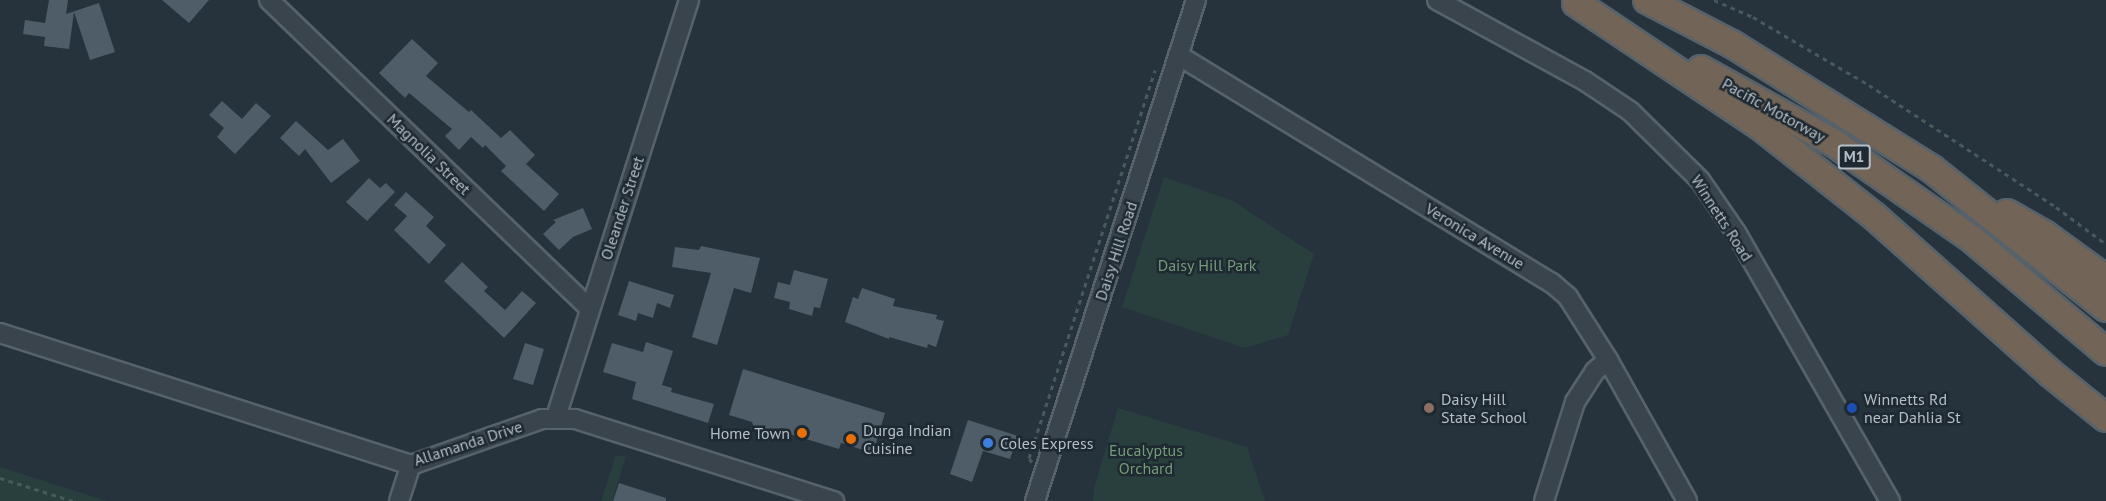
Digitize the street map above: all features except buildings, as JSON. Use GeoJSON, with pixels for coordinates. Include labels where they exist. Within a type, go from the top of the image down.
{"type":"FeatureCollection","features":[{"type":"Feature","properties":{"kind":"highway","name":"Pacific Motorway"},"geometry":{"type":"LineString","coordinates":[[1647,0],[1732,44],[1932,169],[2106,308]]}},
{"type":"Feature","properties":{"kind":"highway","name":"Pacific Motorway"},"geometry":{"type":"LineString","coordinates":[[1573,1],[1834,143],[1972,239],[2106,352]]}},
{"type":"Feature","properties":{"kind":"highway"},"geometry":{"type":"LineString","coordinates":[[1573,1],[1778,140],[1874,216],[2050,373],[2106,418]]}},
{"type":"Feature","properties":{"kind":"highway"},"geometry":{"type":"LineString","coordinates":[[1932,169],[2044,234],[2106,279]]}},
{"type":"Feature","properties":{"kind":"street","name":"Magnolia Street"},"geometry":{"type":"LineString","coordinates":[[269,0],[590,308]]}},
{"type":"Feature","properties":{"kind":"street","name":"Oleander Street"},"geometry":{"type":"LineString","coordinates":[[556,417],[689,0]]}},
{"type":"Feature","properties":{"kind":"street","name":"Daisy Hill Road"},"geometry":{"type":"LineString","coordinates":[[1035,501],[1196,0]]}},
{"type":"Feature","properties":{"kind":"street","name":"Winnetts Road"},"geometry":{"type":"LineString","coordinates":[[1437,0],[1585,81],[1621,105],[1666,144],[1700,180],[1737,234],[1890,501]]}},
{"type":"Feature","properties":{"kind":"street","name":"Veronica Avenue"},"geometry":{"type":"LineString","coordinates":[[1178,55],[1551,283],[1575,306],[1688,501]]}},
{"type":"Feature","properties":{"kind":"street","name":"Allamanda Drive"},"geometry":{"type":"LineString","coordinates":[[0,333],[411,465],[509,429],[556,417],[575,418],[834,501]]}},
{"type":"Feature","properties":{"kind":"street"},"geometry":{"type":"LineString","coordinates":[[1544,501],[1575,402],[1594,370],[1608,360]]}},
{"type":"Feature","properties":{"kind":"street"},"geometry":{"type":"LineString","coordinates":[[399,501],[411,465]]}},
{"type":"Feature","properties":{"kind":"path"},"geometry":{"type":"LineString","coordinates":[[1714,0],[1773,28],[1869,85],[2056,207],[2106,244]]}},
{"type":"Feature","properties":{"kind":"path"},"geometry":{"type":"LineString","coordinates":[[1029,458],[1156,67]]}},
{"type":"Feature","properties":{"kind":"path"},"geometry":{"type":"LineString","coordinates":[[0,478],[73,501]]}},
{"type":"Feature","properties":{"kind":"green space","name":"Daisy Hill Park"},"geometry":{"type":"Polygon","coordinates":[[[1164,177],[1233,201],[1314,254],[1288,335],[1245,348],[1122,307],[1164,177]]]}},
{"type":"Feature","properties":{"kind":"green space","name":"Eucalyptus Orchard"},"geometry":{"type":"Polygon","coordinates":[[[1118,408],[1247,447],[1265,501],[1093,501],[1094,488],[1118,408]]]}},
{"type":"Feature","properties":{"kind":"green space"},"geometry":{"type":"Polygon","coordinates":[[[616,455],[626,457],[612,501],[601,501],[616,455]]]}},
{"type":"Feature","properties":{"kind":"green space"},"geometry":{"type":"Polygon","coordinates":[[[0,467],[107,501],[0,501],[0,467]]]}},
{"type":"Feature","properties":{"kind":"place","name":"Daisy Hill State School"},"geometry":{"type":"Point","coordinates":[1429,408]}},
{"type":"Feature","properties":{"kind":"place","name":"Winnetts Rd near Dahlia St"},"geometry":{"type":"Point","coordinates":[1852,408]}},
{"type":"Feature","properties":{"kind":"place","name":"Home Town"},"geometry":{"type":"Point","coordinates":[802,433]}},
{"type":"Feature","properties":{"kind":"place","name":"Durga Indian Cuisine"},"geometry":{"type":"Point","coordinates":[851,439]}},
{"type":"Feature","properties":{"kind":"place","name":"Coles Express"},"geometry":{"type":"Point","coordinates":[988,443]}}]}
